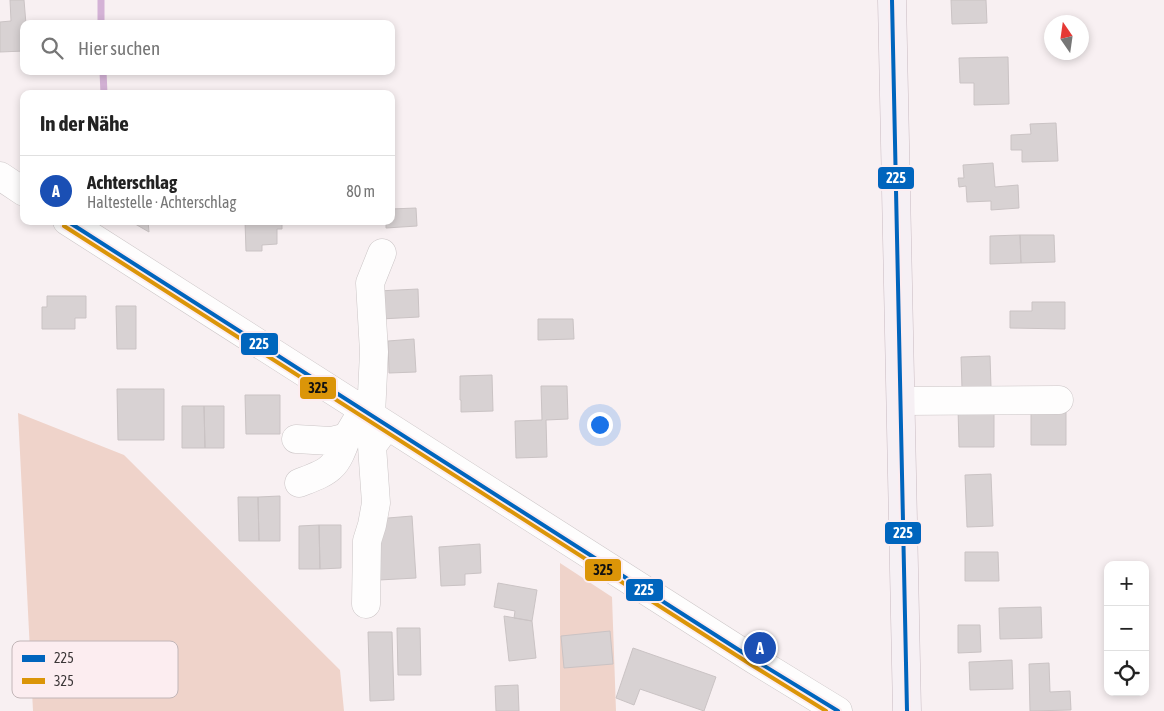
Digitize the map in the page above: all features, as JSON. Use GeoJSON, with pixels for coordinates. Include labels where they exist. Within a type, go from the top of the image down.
{"type":"FeatureCollection","features":[{"type":"Feature","properties":{"kind":"main road"},"geometry":{"type":"LineString","coordinates":[[892,0],[908,711]]}},
{"type":"Feature","properties":{"kind":"street"},"geometry":{"type":"LineString","coordinates":[[0,176],[20,189]]}},
{"type":"Feature","properties":{"kind":"street"},"geometry":{"type":"LineString","coordinates":[[73,225],[744,654],[838,711]]}},
{"type":"Feature","properties":{"kind":"street"},"geometry":{"type":"LineString","coordinates":[[366,604],[367,541],[376,503],[372,446],[374,352],[370,283],[382,253]]}},
{"type":"Feature","properties":{"kind":"street"},"geometry":{"type":"LineString","coordinates":[[901,401],[1059,400]]}},
{"type":"Feature","properties":{"kind":"street"},"geometry":{"type":"LineString","coordinates":[[296,439],[331,441],[347,437],[374,417]]}},
{"type":"Feature","properties":{"kind":"street"},"geometry":{"type":"LineString","coordinates":[[299,483],[333,466],[347,437]]}},
{"type":"Feature","properties":{"kind":"shaded area"},"geometry":{"type":"Polygon","coordinates":[[[18,413],[124,455],[340,670],[344,711],[33,711],[32,698],[178,698],[178,641],[29,641],[18,413]]]}},
{"type":"Feature","properties":{"kind":"shaded area"},"geometry":{"type":"Polygon","coordinates":[[[560,563],[612,597],[616,711],[560,711],[560,563]]]}},
{"type":"Feature","properties":{"kind":"building"},"geometry":{"type":"Polygon","coordinates":[[[10,0],[24,0],[26,20],[20,20],[20,51],[0,52],[0,22],[11,21],[10,0]]]}},
{"type":"Feature","properties":{"kind":"building"},"geometry":{"type":"Polygon","coordinates":[[[951,0],[986,0],[987,23],[952,24],[951,0]]]}},
{"type":"Feature","properties":{"kind":"building"},"geometry":{"type":"Polygon","coordinates":[[[1008,57],[1009,104],[974,105],[974,83],[960,83],[959,58],[1008,57]]]}},
{"type":"Feature","properties":{"kind":"building"},"geometry":{"type":"Polygon","coordinates":[[[1056,123],[1058,161],[1022,162],[1022,150],[1011,150],[1011,135],[1031,134],[1030,124],[1056,123]]]}},
{"type":"Feature","properties":{"kind":"building"},"geometry":{"type":"Polygon","coordinates":[[[993,163],[995,187],[1018,185],[1019,208],[991,210],[991,201],[967,202],[966,186],[959,187],[958,178],[964,178],[963,165],[993,163]]]}},
{"type":"Feature","properties":{"kind":"building"},"geometry":{"type":"Polygon","coordinates":[[[416,208],[417,226],[386,228],[386,225],[395,225],[395,209],[416,208]]]}},
{"type":"Feature","properties":{"kind":"building"},"geometry":{"type":"Polygon","coordinates":[[[137,225],[148,225],[149,232],[137,225]]]}},
{"type":"Feature","properties":{"kind":"building"},"geometry":{"type":"Polygon","coordinates":[[[245,225],[282,225],[282,229],[277,229],[277,244],[262,245],[262,251],[246,251],[245,225]]]}},
{"type":"Feature","properties":{"kind":"building"},"geometry":{"type":"Polygon","coordinates":[[[1020,235],[1021,263],[990,264],[990,236],[1020,235]]]}},
{"type":"Feature","properties":{"kind":"building"},"geometry":{"type":"Polygon","coordinates":[[[1020,235],[1054,235],[1055,262],[1021,263],[1020,235]]]}},
{"type":"Feature","properties":{"kind":"building"},"geometry":{"type":"Polygon","coordinates":[[[418,289],[419,317],[380,319],[378,291],[418,289]]]}},
{"type":"Feature","properties":{"kind":"building"},"geometry":{"type":"Polygon","coordinates":[[[47,296],[86,296],[86,318],[75,318],[75,329],[42,329],[42,307],[47,307],[47,296]]]}},
{"type":"Feature","properties":{"kind":"building"},"geometry":{"type":"Polygon","coordinates":[[[1032,302],[1065,302],[1065,329],[1010,328],[1010,311],[1032,311],[1032,302]]]}},
{"type":"Feature","properties":{"kind":"building"},"geometry":{"type":"Polygon","coordinates":[[[116,306],[136,306],[136,349],[117,349],[116,306]]]}},
{"type":"Feature","properties":{"kind":"building"},"geometry":{"type":"Polygon","coordinates":[[[538,319],[573,319],[574,339],[538,340],[538,319]]]}},
{"type":"Feature","properties":{"kind":"building"},"geometry":{"type":"Polygon","coordinates":[[[414,339],[416,372],[389,373],[388,341],[414,339]]]}},
{"type":"Feature","properties":{"kind":"building"},"geometry":{"type":"Polygon","coordinates":[[[990,356],[991,387],[962,388],[961,357],[990,356]]]}},
{"type":"Feature","properties":{"kind":"building"},"geometry":{"type":"Polygon","coordinates":[[[492,375],[493,411],[461,412],[460,376],[492,375]]]}},
{"type":"Feature","properties":{"kind":"building"},"geometry":{"type":"Polygon","coordinates":[[[541,386],[567,386],[568,419],[546,420],[547,457],[516,458],[515,421],[542,420],[541,386]]]}},
{"type":"Feature","properties":{"kind":"building"},"geometry":{"type":"Polygon","coordinates":[[[117,389],[164,389],[164,440],[118,440],[117,389]]]}},
{"type":"Feature","properties":{"kind":"building"},"geometry":{"type":"Polygon","coordinates":[[[245,395],[280,395],[280,434],[246,434],[245,395]]]}},
{"type":"Feature","properties":{"kind":"building"},"geometry":{"type":"Polygon","coordinates":[[[182,406],[204,406],[205,448],[182,448],[182,406]]]}},
{"type":"Feature","properties":{"kind":"building"},"geometry":{"type":"Polygon","coordinates":[[[204,406],[224,406],[224,448],[205,448],[204,406]]]}},
{"type":"Feature","properties":{"kind":"building"},"geometry":{"type":"Polygon","coordinates":[[[1031,406],[1066,406],[1066,445],[1031,445],[1031,406]]]}},
{"type":"Feature","properties":{"kind":"building"},"geometry":{"type":"Polygon","coordinates":[[[958,408],[994,408],[994,447],[959,447],[958,408]]]}},
{"type":"Feature","properties":{"kind":"building"},"geometry":{"type":"Polygon","coordinates":[[[991,474],[993,526],[967,527],[965,475],[991,474]]]}},
{"type":"Feature","properties":{"kind":"building"},"geometry":{"type":"Polygon","coordinates":[[[280,496],[280,541],[259,541],[258,497],[280,496]]]}},
{"type":"Feature","properties":{"kind":"building"},"geometry":{"type":"Polygon","coordinates":[[[238,497],[258,497],[259,541],[239,541],[238,497]]]}},
{"type":"Feature","properties":{"kind":"building"},"geometry":{"type":"Polygon","coordinates":[[[412,516],[416,578],[379,580],[376,519],[412,516]]]}},
{"type":"Feature","properties":{"kind":"building"},"geometry":{"type":"Polygon","coordinates":[[[319,525],[320,569],[299,569],[299,526],[319,525]]]}},
{"type":"Feature","properties":{"kind":"building"},"geometry":{"type":"Polygon","coordinates":[[[319,525],[341,525],[341,568],[320,569],[319,525]]]}},
{"type":"Feature","properties":{"kind":"building"},"geometry":{"type":"Polygon","coordinates":[[[480,544],[481,573],[465,574],[465,585],[441,586],[439,547],[480,544]]]}},
{"type":"Feature","properties":{"kind":"building"},"geometry":{"type":"Polygon","coordinates":[[[965,552],[998,552],[999,581],[965,581],[965,552]]]}},
{"type":"Feature","properties":{"kind":"building"},"geometry":{"type":"Polygon","coordinates":[[[498,583],[537,590],[532,621],[514,618],[515,611],[494,607],[498,583]]]}},
{"type":"Feature","properties":{"kind":"building"},"geometry":{"type":"Polygon","coordinates":[[[1041,607],[1042,638],[1000,639],[999,608],[1041,607]]]}},
{"type":"Feature","properties":{"kind":"building"},"geometry":{"type":"Polygon","coordinates":[[[504,616],[532,621],[536,658],[509,661],[504,616]]]}},
{"type":"Feature","properties":{"kind":"building"},"geometry":{"type":"Polygon","coordinates":[[[958,625],[980,625],[981,652],[958,653],[958,625]]]}},
{"type":"Feature","properties":{"kind":"building"},"geometry":{"type":"Polygon","coordinates":[[[397,628],[420,628],[421,675],[398,675],[397,628]]]}},
{"type":"Feature","properties":{"kind":"building"},"geometry":{"type":"Polygon","coordinates":[[[610,631],[613,664],[564,668],[561,636],[610,631]]]}},
{"type":"Feature","properties":{"kind":"building"},"geometry":{"type":"Polygon","coordinates":[[[368,632],[392,632],[394,700],[370,701],[368,632]]]}},
{"type":"Feature","properties":{"kind":"building"},"geometry":{"type":"Polygon","coordinates":[[[633,648],[716,677],[704,711],[640,689],[634,705],[616,698],[633,648]]]}},
{"type":"Feature","properties":{"kind":"building"},"geometry":{"type":"Polygon","coordinates":[[[1012,660],[1013,689],[970,690],[969,662],[1012,660]]]}},
{"type":"Feature","properties":{"kind":"building"},"geometry":{"type":"Polygon","coordinates":[[[1049,663],[1050,692],[1070,691],[1071,710],[1030,711],[1029,664],[1049,663]]]}},
{"type":"Feature","properties":{"kind":"building"},"geometry":{"type":"Polygon","coordinates":[[[518,685],[519,711],[496,711],[495,686],[518,685]]]}},
{"type":"Feature","properties":{"kind":"waterway"},"geometry":{"type":"LineString","coordinates":[[101,0],[101,20]]}},
{"type":"Feature","properties":{"kind":"waterway"},"geometry":{"type":"LineString","coordinates":[[103,75],[104,90]]}},
{"type":"Feature","properties":{"kind":"transit line","name":"225"},"geometry":{"type":"LineString","coordinates":[[892,0],[907,711]]}},
{"type":"Feature","properties":{"kind":"transit line","name":"225"},"geometry":{"type":"LineString","coordinates":[[73,225],[753,659],[838,711]]}},
{"type":"Feature","properties":{"kind":"transit line","name":"325"},"geometry":{"type":"LineString","coordinates":[[64,226],[826,711]]}},
{"type":"Feature","properties":{"kind":"place","name":"Achterschlag"},"geometry":{"type":"Point","coordinates":[760,648]}}]}
